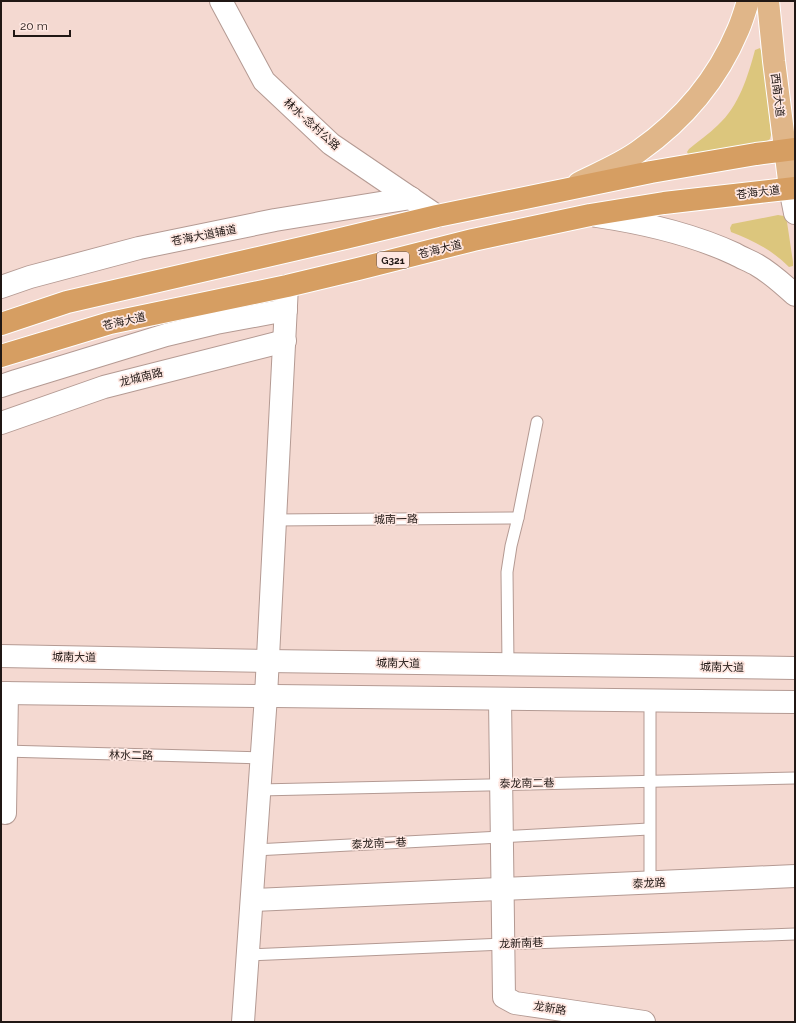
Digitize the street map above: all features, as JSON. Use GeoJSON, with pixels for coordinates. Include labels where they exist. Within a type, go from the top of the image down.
{"type":"FeatureCollection","features":[{"type":"Feature","properties":{"kind":"highway"},"geometry":{"type":"LineString","coordinates":[[1,324],[67,302],[437,216],[651,172],[790,149]]}},
{"type":"Feature","properties":{"kind":"highway","name":"苍海大道"},"geometry":{"type":"LineString","coordinates":[[1,356],[110,323],[287,286],[358,270],[473,240],[590,215],[664,203],[792,188]]}},
{"type":"Feature","properties":{"kind":"main road"},"geometry":{"type":"LineString","coordinates":[[561,191],[603,172],[638,152],[671,126],[699,97],[722,64],[739,28],[748,1]]}},
{"type":"Feature","properties":{"kind":"main road","name":"西南大道"},"geometry":{"type":"LineString","coordinates":[[768,1],[774,61],[790,149],[792,188]]}},
{"type":"Feature","properties":{"kind":"street","name":"林水-念村公路"},"geometry":{"type":"LineString","coordinates":[[221,1],[264,81],[331,144],[437,216]]}},
{"type":"Feature","properties":{"kind":"street"},"geometry":{"type":"LineString","coordinates":[[792,188],[795,213]]}},
{"type":"Feature","properties":{"kind":"street","name":"苍海大道辅道"},"geometry":{"type":"LineString","coordinates":[[1,287],[30,277],[139,248],[275,220],[410,198]]}},
{"type":"Feature","properties":{"kind":"street"},"geometry":{"type":"LineString","coordinates":[[590,215],[629,221],[670,231],[716,245],[756,264],[779,280],[795,295]]}},
{"type":"Feature","properties":{"kind":"street"},"geometry":{"type":"LineString","coordinates":[[243,1022],[266,696],[287,286]]}},
{"type":"Feature","properties":{"kind":"street"},"geometry":{"type":"LineString","coordinates":[[1,386],[166,335],[216,323],[286,310]]}},
{"type":"Feature","properties":{"kind":"street","name":"龙城南路"},"geometry":{"type":"LineString","coordinates":[[1,423],[104,387],[285,341]]}},
{"type":"Feature","properties":{"kind":"street","name":"城南大道"},"geometry":{"type":"LineString","coordinates":[[1,656],[795,668]]}},
{"type":"Feature","properties":{"kind":"street"},"geometry":{"type":"LineString","coordinates":[[5,813],[3,751],[4,693],[795,702]]}},
{"type":"Feature","properties":{"kind":"street"},"geometry":{"type":"LineString","coordinates":[[500,698],[504,944]]}},
{"type":"Feature","properties":{"kind":"street","name":"泰龙路"},"geometry":{"type":"LineString","coordinates":[[252,900],[795,876]]}},
{"type":"Feature","properties":{"kind":"street","name":"龙新路"},"geometry":{"type":"LineString","coordinates":[[504,944],[504,997],[515,1003],[644,1022]]}},
{"type":"Feature","properties":{"kind":"lane"},"geometry":{"type":"LineString","coordinates":[[508,664],[507,572],[537,422]]}},
{"type":"Feature","properties":{"kind":"lane","name":"城南一路"},"geometry":{"type":"LineString","coordinates":[[275,520],[518,518]]}},
{"type":"Feature","properties":{"kind":"lane"},"geometry":{"type":"LineString","coordinates":[[650,700],[650,882]]}},
{"type":"Feature","properties":{"kind":"lane","name":"林水二路"},"geometry":{"type":"LineString","coordinates":[[3,751],[261,758]]}},
{"type":"Feature","properties":{"kind":"lane","name":"泰龙南二巷"},"geometry":{"type":"LineString","coordinates":[[259,790],[795,778]]}},
{"type":"Feature","properties":{"kind":"lane","name":"泰龙南一巷"},"geometry":{"type":"LineString","coordinates":[[255,850],[649,829]]}},
{"type":"Feature","properties":{"kind":"lane","name":"龙新南巷"},"geometry":{"type":"LineString","coordinates":[[248,955],[795,934]]}},
{"type":"Feature","properties":{"kind":"shaded area"},"geometry":{"type":"Polygon","coordinates":[[[760,48],[763,55],[771,135],[770,139],[767,141],[688,154],[687,152],[689,149],[715,128],[732,109],[746,80],[755,50],[760,48]]]}},
{"type":"Feature","properties":{"kind":"shaded area"},"geometry":{"type":"Polygon","coordinates":[[[778,215],[784,216],[787,222],[793,266],[789,267],[762,246],[731,232],[730,228],[732,224],[778,215]]]}}]}
